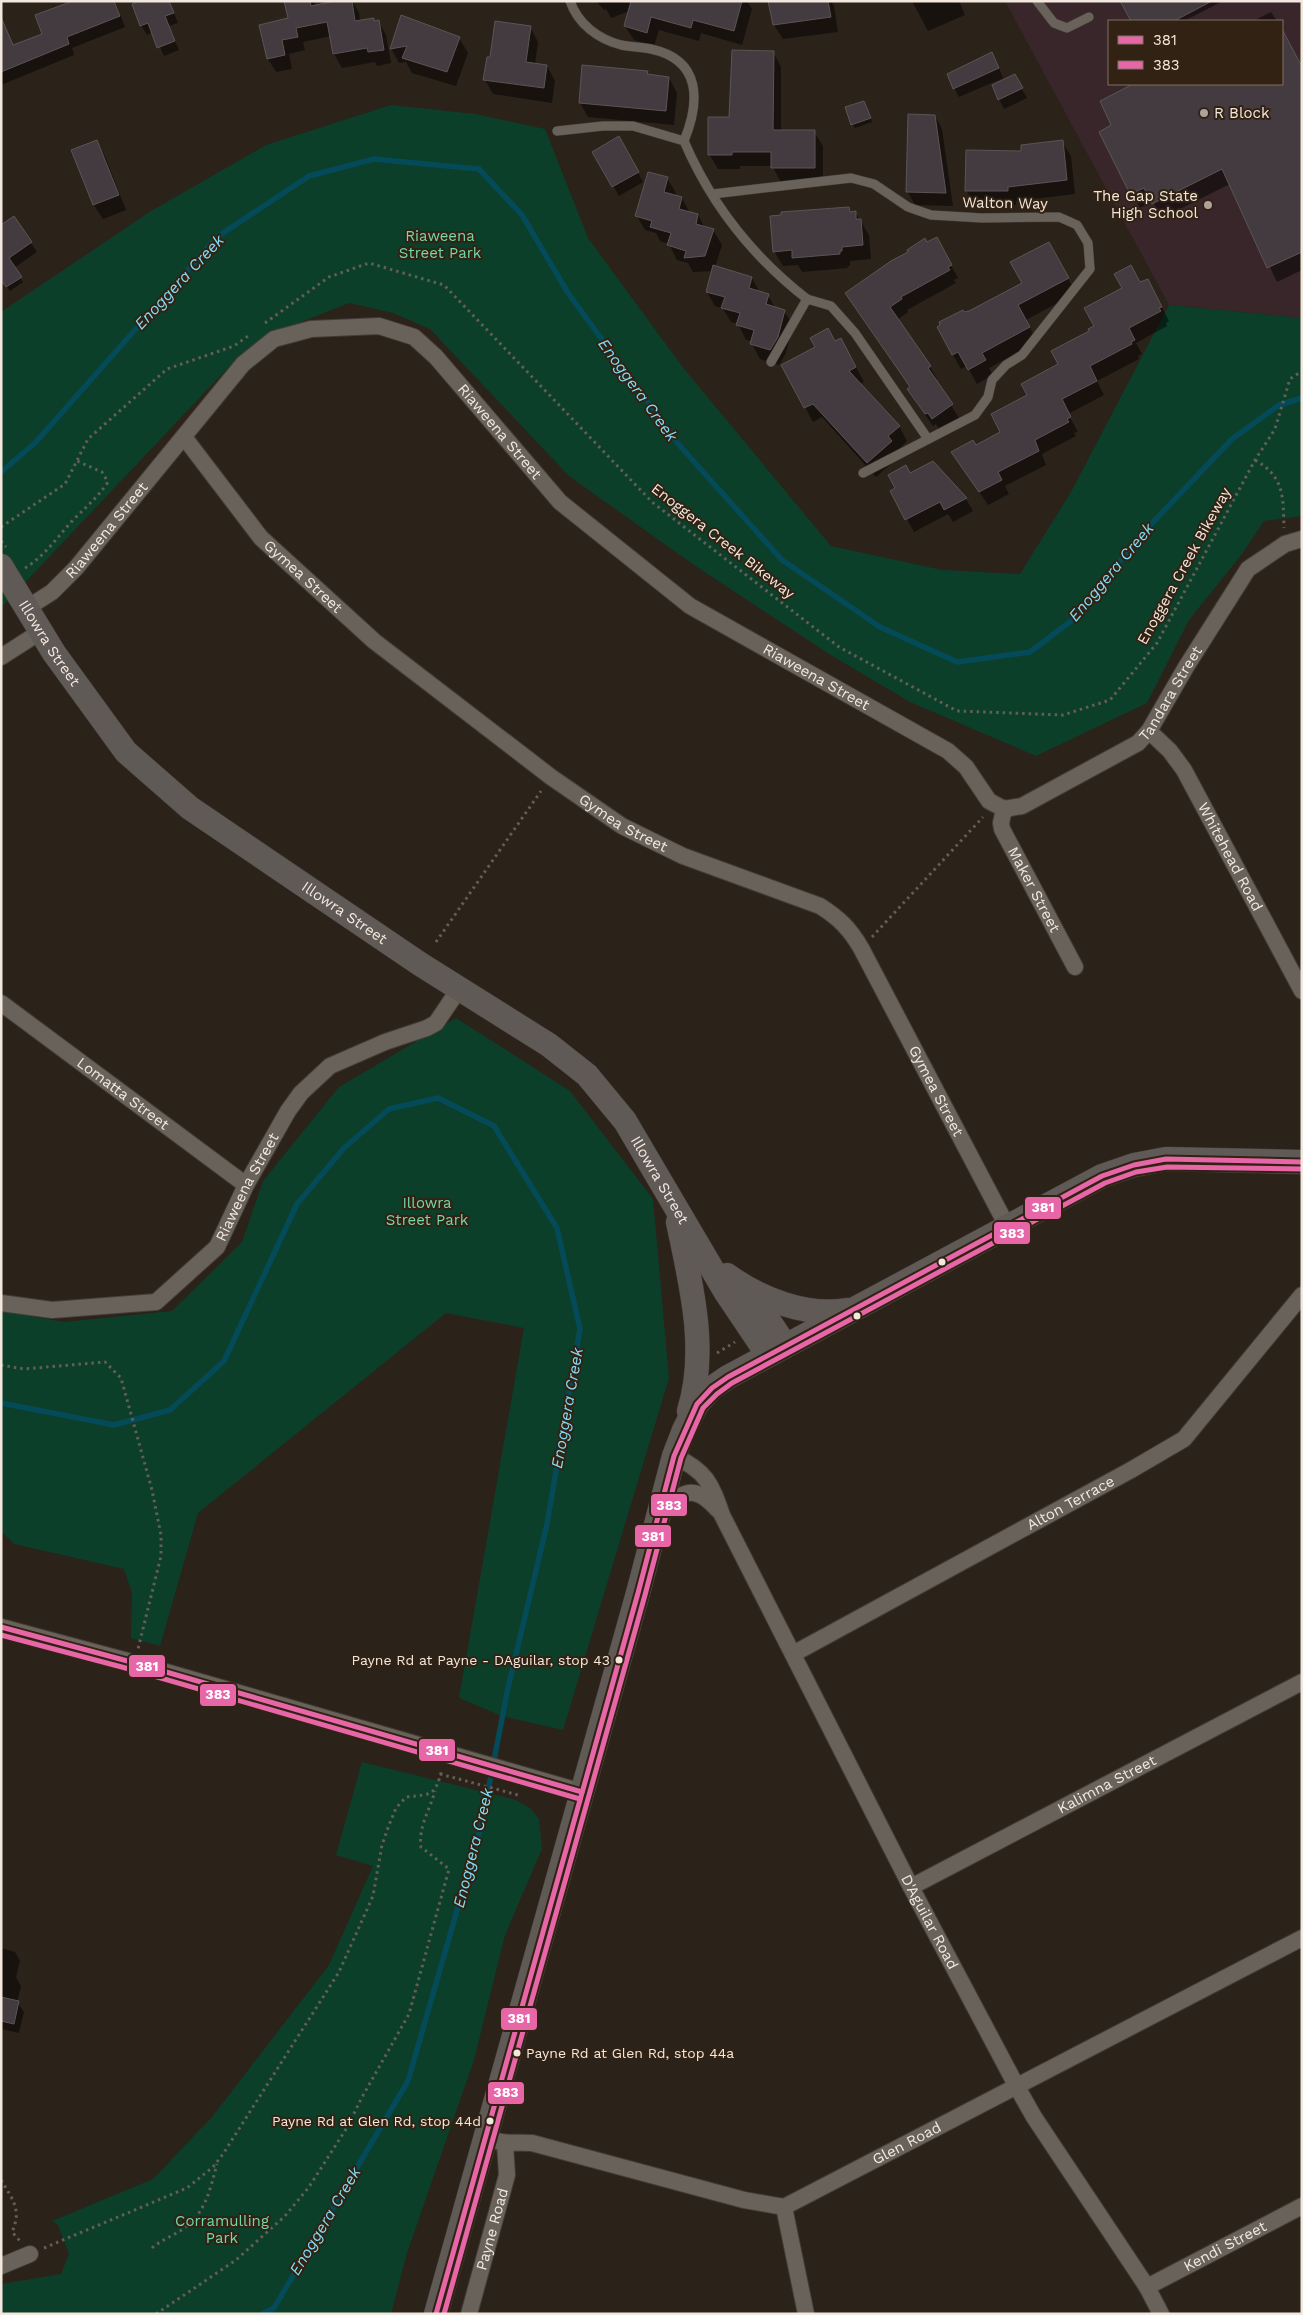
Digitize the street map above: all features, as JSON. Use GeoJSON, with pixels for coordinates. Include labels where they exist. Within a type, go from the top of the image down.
{"type":"FeatureCollection","features":[{"type":"Feature","properties":{"kind":"street","name":"Riaweena Street"},"geometry":{"type":"LineString","coordinates":[[27,608],[52,592],[76,568],[244,364],[274,339],[312,328],[379,326],[414,337],[436,357],[560,502],[690,606],[948,751],[966,767],[999,807]]}},
{"type":"Feature","properties":{"kind":"street","name":"Gymea Street"},"geometry":{"type":"LineString","coordinates":[[184,437],[261,538],[374,641],[551,777],[622,826],[683,856],[820,906],[839,918],[852,932],[861,948],[1007,1226]]}},
{"type":"Feature","properties":{"kind":"street","name":"Tandara Street"},"geometry":{"type":"LineString","coordinates":[[999,807],[1022,806],[1138,743],[1149,731],[1240,579],[1252,565],[1285,544],[1302,539]]}},
{"type":"Feature","properties":{"kind":"street","name":"Illowra Street"},"geometry":{"type":"LineString","coordinates":[[10,557],[27,608],[40,632],[73,682],[126,752],[147,771],[190,808],[459,990],[549,1044],[587,1075],[625,1121],[725,1291],[777,1350]]}},
{"type":"Feature","properties":{"kind":"street"},"geometry":{"type":"LineString","coordinates":[[1,657],[40,632]]}},
{"type":"Feature","properties":{"kind":"street","name":"Whitehead Road"},"geometry":{"type":"LineString","coordinates":[[1149,731],[1170,751],[1184,770],[1302,991]]}},
{"type":"Feature","properties":{"kind":"street","name":"Maker Street"},"geometry":{"type":"LineString","coordinates":[[999,807],[1002,829],[1075,966]]}},
{"type":"Feature","properties":{"kind":"street","name":"Riaweena Street"},"geometry":{"type":"LineString","coordinates":[[1,1303],[52,1310],[156,1302],[217,1247],[246,1185],[288,1111],[314,1080],[330,1066],[432,1025],[439,1019],[459,990]]}},
{"type":"Feature","properties":{"kind":"street","name":"Lomatta Street"},"geometry":{"type":"LineString","coordinates":[[1,1003],[246,1185]]}},
{"type":"Feature","properties":{"kind":"street","name":"Payne Road"},"geometry":{"type":"LineString","coordinates":[[436,2314],[496,2141],[582,1792],[674,1456],[684,1430],[698,1404],[712,1388],[728,1377],[1102,1176],[1134,1165],[1166,1159],[1302,1162]]}},
{"type":"Feature","properties":{"kind":"street"},"geometry":{"type":"LineString","coordinates":[[671,1198],[694,1304],[697,1338],[696,1386],[684,1430]]}},
{"type":"Feature","properties":{"kind":"street","name":"Illowra Street"},"geometry":{"type":"LineString","coordinates":[[699,1246],[751,1298],[777,1350]]}},
{"type":"Feature","properties":{"kind":"street"},"geometry":{"type":"LineString","coordinates":[[727,1275],[766,1298],[798,1307],[833,1312],[854,1309]]}},
{"type":"Feature","properties":{"kind":"street","name":"Alton Terrace"},"geometry":{"type":"LineString","coordinates":[[793,1654],[1131,1470],[1184,1439],[1302,1295]]}},
{"type":"Feature","properties":{"kind":"street","name":"D'Aguilar Road"},"geometry":{"type":"LineString","coordinates":[[674,1456],[701,1471],[708,1480],[722,1516],[911,1887],[1034,2117],[1147,2287],[1161,2314]]}},
{"type":"Feature","properties":{"kind":"street","name":"D'Aguilar Road"},"geometry":{"type":"LineString","coordinates":[[658,1517],[673,1501],[680,1496],[691,1493],[706,1497],[722,1516]]}},
{"type":"Feature","properties":{"kind":"street"},"geometry":{"type":"LineString","coordinates":[[1,1626],[582,1792]]}},
{"type":"Feature","properties":{"kind":"street","name":"Kalimna Street"},"geometry":{"type":"LineString","coordinates":[[911,1887],[1302,1682]]}},
{"type":"Feature","properties":{"kind":"street","name":"Glen Road"},"geometry":{"type":"LineString","coordinates":[[784,2207],[1302,1938]]}},
{"type":"Feature","properties":{"kind":"street"},"geometry":{"type":"LineString","coordinates":[[496,2141],[532,2143],[744,2200],[784,2207],[806,2314]]}},
{"type":"Feature","properties":{"kind":"street","name":"Payne Road"},"geometry":{"type":"LineString","coordinates":[[469,2314],[507,2175],[496,2141]]}},
{"type":"Feature","properties":{"kind":"street","name":"Kendi Street"},"geometry":{"type":"LineString","coordinates":[[1147,2287],[1302,2206]]}},
{"type":"Feature","properties":{"kind":"street"},"geometry":{"type":"LineString","coordinates":[[1,2266],[30,2254]]}},
{"type":"Feature","properties":{"kind":"lane"},"geometry":{"type":"LineString","coordinates":[[570,1],[583,24],[598,36],[620,45],[660,52],[682,64],[690,75],[695,88],[693,118],[684,141]]}},
{"type":"Feature","properties":{"kind":"lane"},"geometry":{"type":"LineString","coordinates":[[1037,1],[1054,24],[1066,28],[1089,17]]}},
{"type":"Feature","properties":{"kind":"lane"},"geometry":{"type":"LineString","coordinates":[[557,131],[603,126],[633,126],[684,141],[713,194],[752,250],[779,278],[807,299],[831,306],[855,333],[928,439]]}},
{"type":"Feature","properties":{"kind":"lane","name":"Walton Way"},"geometry":{"type":"LineString","coordinates":[[713,194],[851,178],[874,184],[908,207],[931,215],[1059,218],[1076,225],[1088,243],[1090,269],[1022,355],[1006,365],[992,380],[988,397],[975,415],[863,474]]}},
{"type":"Feature","properties":{"kind":"lane"},"geometry":{"type":"LineString","coordinates":[[771,362],[807,299]]}},
{"type":"Feature","properties":{"kind":"path","name":"Enoggera Creek Bikeway"},"geometry":{"type":"LineString","coordinates":[[258,329],[328,277],[369,263],[444,285],[652,502],[839,647],[957,711],[1063,715],[1110,700],[1157,643],[1256,460],[1275,429],[1290,379],[1302,370]]}},
{"type":"Feature","properties":{"kind":"path"},"geometry":{"type":"LineString","coordinates":[[1,527],[65,484],[88,439],[167,369],[234,346],[250,334]]}},
{"type":"Feature","properties":{"kind":"path"},"geometry":{"type":"LineString","coordinates":[[1256,460],[1274,474],[1281,487],[1285,544]]}},
{"type":"Feature","properties":{"kind":"path"},"geometry":{"type":"LineString","coordinates":[[10,557],[26,568],[48,550],[76,518],[98,497],[108,482],[102,472],[77,461]]}},
{"type":"Feature","properties":{"kind":"path"},"geometry":{"type":"LineString","coordinates":[[436,942],[551,777]]}},
{"type":"Feature","properties":{"kind":"path"},"geometry":{"type":"LineString","coordinates":[[861,948],[999,807]]}},
{"type":"Feature","properties":{"kind":"path"},"geometry":{"type":"LineString","coordinates":[[714,1355],[739,1339]]}},
{"type":"Feature","properties":{"kind":"path"},"geometry":{"type":"LineString","coordinates":[[1,1365],[24,1369],[105,1362],[121,1378],[124,1396],[152,1490],[159,1522],[161,1556],[138,1649]]}},
{"type":"Feature","properties":{"kind":"path"},"geometry":{"type":"LineString","coordinates":[[156,2314],[236,2260],[285,2216],[309,2187],[348,2126],[360,2099],[409,2014],[449,1868],[427,1854],[421,1847],[420,1839],[446,1754]]}},
{"type":"Feature","properties":{"kind":"path"},"geometry":{"type":"LineString","coordinates":[[440,1774],[518,1795]]}},
{"type":"Feature","properties":{"kind":"path"},"geometry":{"type":"LineString","coordinates":[[152,2248],[183,2229],[205,2206],[218,2161],[339,1972],[373,1896],[382,1846],[396,1808],[406,1797],[428,1796],[436,1791]]}},
{"type":"Feature","properties":{"kind":"path"},"geometry":{"type":"LineString","coordinates":[[1,2180],[16,2207],[17,2220],[12,2232],[30,2254],[186,2188],[218,2161]]}},
{"type":"Feature","properties":{"kind":"shaded area","name":"The Gap State High School"},"geometry":{"type":"Polygon","coordinates":[[[1005,1],[1302,1],[1302,318],[1169,305],[1005,1]]]}},
{"type":"Feature","properties":{"kind":"green space","name":"Riaweena Street Park"},"geometry":{"type":"Polygon","coordinates":[[[391,105],[475,114],[545,129],[588,238],[684,369],[831,546],[942,570],[1020,574],[1071,492],[1169,305],[1302,318],[1302,516],[1264,521],[1242,554],[1189,620],[1147,703],[1036,756],[910,702],[829,654],[694,565],[569,476],[430,329],[393,313],[349,303],[276,332],[239,356],[1,608],[1,312],[151,211],[266,145],[391,105]]]}},
{"type":"Feature","properties":{"kind":"green space","name":"Illowra Street Park"},"geometry":{"type":"Polygon","coordinates":[[[456,1018],[570,1091],[653,1199],[669,1378],[563,1730],[502,1716],[459,1698],[524,1328],[446,1313],[198,1513],[160,1646],[131,1638],[132,1593],[124,1569],[14,1544],[1,1531],[1,1311],[64,1322],[172,1311],[242,1242],[263,1181],[339,1087],[456,1018]]]}},
{"type":"Feature","properties":{"kind":"green space","name":"Corramulling Park"},"geometry":{"type":"Polygon","coordinates":[[[362,1762],[516,1800],[530,1808],[539,1819],[542,1849],[505,1935],[474,2060],[407,2253],[391,2314],[1,2314],[1,2284],[61,2274],[69,2254],[58,2225],[52,2221],[153,2179],[212,2117],[329,1965],[373,1866],[336,1855],[362,1762]]]}},
{"type":"Feature","properties":{"kind":"building"},"geometry":{"type":"Polygon","coordinates":[[[73,1],[114,1],[120,16],[67,37],[69,44],[1,72],[1,17],[13,45],[42,34],[35,15],[73,1]]]}},
{"type":"Feature","properties":{"kind":"building"},"geometry":{"type":"Polygon","coordinates":[[[140,1],[169,1],[174,13],[165,16],[175,41],[157,48],[148,23],[140,26],[132,4],[140,1]]]}},
{"type":"Feature","properties":{"kind":"building"},"geometry":{"type":"Polygon","coordinates":[[[284,1],[310,1],[311,6],[335,1],[352,1],[355,21],[374,18],[374,21],[379,20],[384,50],[368,52],[367,48],[333,54],[327,22],[296,28],[298,37],[282,40],[285,55],[267,59],[259,25],[288,18],[284,1]]]}},
{"type":"Feature","properties":{"kind":"building"},"geometry":{"type":"Polygon","coordinates":[[[631,1],[742,1],[734,31],[693,20],[691,28],[651,17],[647,33],[624,26],[631,1]]]}},
{"type":"Feature","properties":{"kind":"building"},"geometry":{"type":"Polygon","coordinates":[[[768,1],[828,1],[831,17],[773,25],[768,1]]]}},
{"type":"Feature","properties":{"kind":"building"},"geometry":{"type":"Polygon","coordinates":[[[1120,1],[1212,1],[1176,20],[1130,20],[1120,1]]]}},
{"type":"Feature","properties":{"kind":"building"},"geometry":{"type":"Polygon","coordinates":[[[401,15],[460,37],[447,72],[402,58],[407,46],[390,49],[401,15]]]}},
{"type":"Feature","properties":{"kind":"building"},"geometry":{"type":"Polygon","coordinates":[[[495,21],[531,26],[526,62],[547,65],[544,88],[483,80],[487,57],[490,57],[495,21]]]}},
{"type":"Feature","properties":{"kind":"building","name":"R Block"},"geometry":{"type":"Polygon","coordinates":[[[1283,31],[1302,67],[1302,252],[1267,268],[1222,169],[1152,204],[1144,188],[1130,194],[1099,132],[1111,125],[1100,101],[1131,85],[1283,85],[1283,31]]]}},
{"type":"Feature","properties":{"kind":"building"},"geometry":{"type":"Polygon","coordinates":[[[732,50],[774,51],[773,130],[815,130],[815,168],[771,168],[771,152],[732,152],[732,155],[708,155],[708,117],[729,117],[732,50]]]}},
{"type":"Feature","properties":{"kind":"building"},"geometry":{"type":"Polygon","coordinates":[[[992,52],[999,68],[953,89],[947,74],[992,52]]]}},
{"type":"Feature","properties":{"kind":"building"},"geometry":{"type":"Polygon","coordinates":[[[582,65],[648,71],[647,74],[669,77],[666,111],[579,103],[582,65]]]}},
{"type":"Feature","properties":{"kind":"building"},"geometry":{"type":"Polygon","coordinates":[[[1015,74],[1023,88],[998,100],[992,85],[1015,74]]]}},
{"type":"Feature","properties":{"kind":"building"},"geometry":{"type":"Polygon","coordinates":[[[864,101],[871,118],[851,125],[845,107],[864,101]]]}},
{"type":"Feature","properties":{"kind":"building"},"geometry":{"type":"Polygon","coordinates":[[[908,114],[935,115],[946,193],[906,192],[908,114]]]}},
{"type":"Feature","properties":{"kind":"building"},"geometry":{"type":"Polygon","coordinates":[[[619,136],[639,172],[612,187],[592,152],[619,136]]]}},
{"type":"Feature","properties":{"kind":"building"},"geometry":{"type":"Polygon","coordinates":[[[97,140],[119,195],[93,205],[71,150],[97,140]]]}},
{"type":"Feature","properties":{"kind":"building"},"geometry":{"type":"Polygon","coordinates":[[[1063,140],[1067,180],[1008,187],[1008,191],[965,191],[966,150],[1021,151],[1021,145],[1063,140]]]}},
{"type":"Feature","properties":{"kind":"building"},"geometry":{"type":"Polygon","coordinates":[[[648,172],[668,177],[664,192],[682,197],[679,209],[698,214],[696,224],[714,229],[705,256],[684,258],[686,251],[667,245],[671,233],[650,227],[652,221],[635,216],[648,172]]]}},
{"type":"Feature","properties":{"kind":"building"},"geometry":{"type":"Polygon","coordinates":[[[849,207],[850,212],[856,211],[856,219],[861,219],[863,245],[842,247],[840,254],[792,258],[792,250],[773,252],[770,216],[781,215],[781,212],[849,207]]]}},
{"type":"Feature","properties":{"kind":"building"},"geometry":{"type":"Polygon","coordinates":[[[14,216],[32,242],[9,258],[22,277],[6,287],[1,280],[1,225],[14,216]]]}},
{"type":"Feature","properties":{"kind":"building"},"geometry":{"type":"Polygon","coordinates":[[[937,237],[952,265],[948,267],[950,270],[901,297],[902,299],[890,307],[931,366],[928,368],[953,404],[932,419],[928,413],[925,414],[907,389],[910,387],[845,293],[891,261],[908,252],[907,250],[925,238],[927,242],[937,237]]]}},
{"type":"Feature","properties":{"kind":"building"},"geometry":{"type":"Polygon","coordinates":[[[1049,242],[1069,278],[1018,305],[1030,327],[982,353],[986,360],[968,370],[958,352],[952,355],[937,327],[940,325],[939,322],[963,310],[964,312],[969,311],[1022,283],[1010,262],[1049,242]]]}},
{"type":"Feature","properties":{"kind":"building"},"geometry":{"type":"Polygon","coordinates":[[[713,265],[752,277],[749,288],[769,294],[766,304],[785,310],[778,337],[770,350],[750,344],[754,330],[736,325],[740,313],[721,308],[725,297],[706,292],[713,265]]]}},
{"type":"Feature","properties":{"kind":"building"},"geometry":{"type":"Polygon","coordinates":[[[1131,265],[1140,282],[1148,279],[1162,307],[1159,308],[1161,311],[1129,328],[1135,340],[1131,342],[1132,344],[1090,366],[1097,381],[1062,399],[1071,417],[1067,419],[1069,422],[1035,440],[1039,451],[998,472],[1002,480],[979,492],[951,452],[973,440],[976,445],[1000,432],[991,414],[1027,395],[1021,384],[1058,364],[1051,351],[1089,331],[1088,329],[1094,326],[1084,308],[1122,288],[1114,274],[1131,265]]]}},
{"type":"Feature","properties":{"kind":"building"},"geometry":{"type":"Polygon","coordinates":[[[828,328],[835,341],[841,338],[856,367],[849,371],[900,426],[888,436],[892,441],[867,463],[813,404],[804,408],[781,365],[815,347],[810,338],[828,328]]]}},
{"type":"Feature","properties":{"kind":"building"},"geometry":{"type":"Polygon","coordinates":[[[933,461],[967,498],[944,510],[940,502],[905,520],[890,491],[895,488],[888,475],[906,465],[910,473],[933,461]]]}},
{"type":"Feature","properties":{"kind":"building"},"geometry":{"type":"Polygon","coordinates":[[[1,1997],[19,2001],[14,2024],[1,2021],[1,1997]]]}},
{"type":"Feature","properties":{"kind":"waterway","name":"Enoggera Creek"},"geometry":{"type":"LineString","coordinates":[[1,472],[35,443],[217,237],[309,176],[374,159],[479,169],[522,215],[568,293],[680,446],[782,560],[880,627],[957,662],[1030,652],[1071,621],[1139,537],[1232,439],[1279,405],[1302,398]]}},
{"type":"Feature","properties":{"kind":"waterway","name":"Enoggera Creek"},"geometry":{"type":"LineString","coordinates":[[1,1403],[114,1425],[170,1410],[224,1361],[297,1204],[344,1148],[389,1109],[438,1098],[494,1126],[557,1228],[580,1329],[547,1524],[508,1688],[481,1827],[408,2081],[274,2308],[262,2314]]}},
{"type":"Feature","properties":{"kind":"transit line","name":"381"},"geometry":{"type":"LineString","coordinates":[[436,2314],[638,1593],[674,1456],[697,1404],[712,1388],[728,1377],[1102,1176],[1134,1165],[1166,1159],[1302,1162]]}},
{"type":"Feature","properties":{"kind":"transit line","name":"383"},"geometry":{"type":"LineString","coordinates":[[444,2314],[645,1595],[681,1458],[703,1408],[732,1383],[1105,1183],[1136,1172],[1167,1167],[1302,1169]]}},
{"type":"Feature","properties":{"kind":"transit line","name":"381"},"geometry":{"type":"LineString","coordinates":[[1,1627],[135,1663],[582,1792]]}},
{"type":"Feature","properties":{"kind":"transit line","name":"383"},"geometry":{"type":"LineString","coordinates":[[1,1635],[133,1670],[580,1799]]}},
{"type":"Feature","properties":{"kind":"place","name":"R Block"},"geometry":{"type":"Point","coordinates":[1204,113]}},
{"type":"Feature","properties":{"kind":"place","name":"The Gap State High School"},"geometry":{"type":"Point","coordinates":[1208,205]}},
{"type":"Feature","properties":{"kind":"place","name":"Payne Rd at Payne - DAguilar, stop 43"},"geometry":{"type":"Point","coordinates":[619,1660]}},
{"type":"Feature","properties":{"kind":"place","name":"Payne Rd at Glen Rd, stop 44a"},"geometry":{"type":"Point","coordinates":[517,2053]}},
{"type":"Feature","properties":{"kind":"place","name":"Payne Rd at Glen Rd, stop 44d"},"geometry":{"type":"Point","coordinates":[490,2121]}}]}
